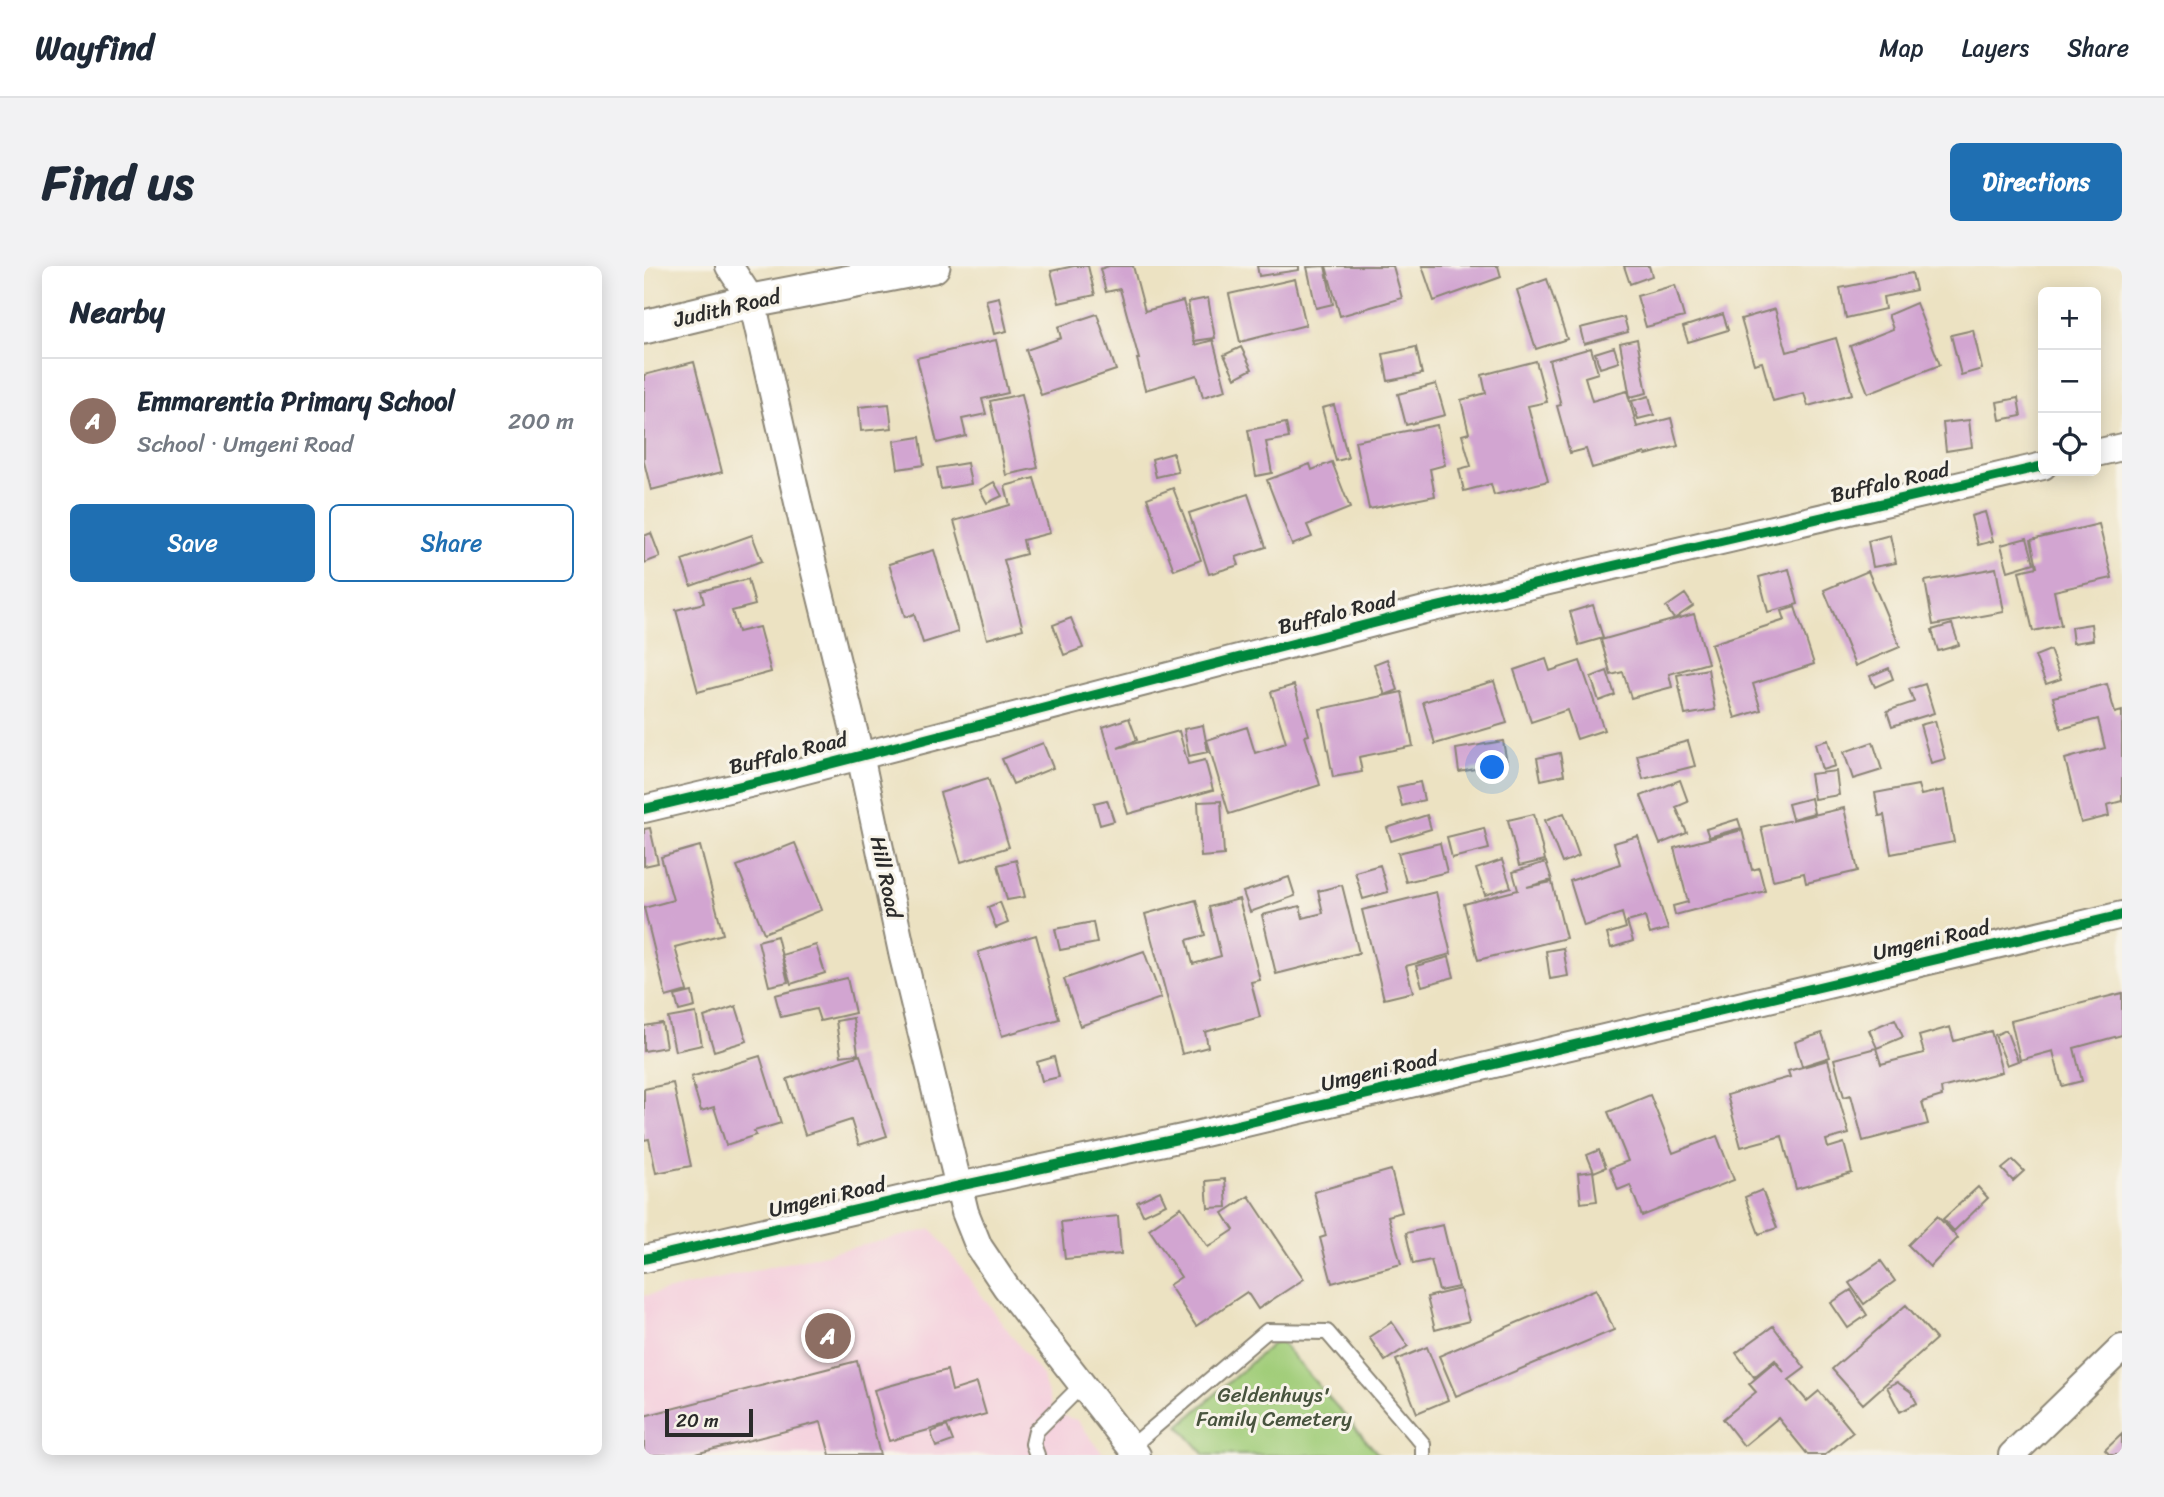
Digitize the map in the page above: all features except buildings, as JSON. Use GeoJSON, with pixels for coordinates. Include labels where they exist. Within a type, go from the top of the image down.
{"type":"FeatureCollection","features":[{"type":"Feature","properties":{"kind":"street","name":"Hill Road"},"geometry":{"type":"LineString","coordinates":[[729,266],[752,300],[802,520],[860,755],[903,957],[965,1212],[979,1247],[1013,1296],[1134,1451]]}},
{"type":"Feature","properties":{"kind":"street","name":"Judith Road"},"geometry":{"type":"LineString","coordinates":[[644,327],[752,300],[933,266]]}},
{"type":"Feature","properties":{"kind":"street"},"geometry":{"type":"LineString","coordinates":[[2101,452],[2122,447]]}},
{"type":"Feature","properties":{"kind":"street","name":"Buffalo Road"},"geometry":{"type":"LineString","coordinates":[[644,809],[1424,610],[2038,467]]}},
{"type":"Feature","properties":{"kind":"street","name":"Umgeni Road"},"geometry":{"type":"LineString","coordinates":[[644,1259],[959,1186],[1187,1137],[2122,915]]}},
{"type":"Feature","properties":{"kind":"street"},"geometry":{"type":"LineString","coordinates":[[2012,1455],[2122,1348]]}},
{"type":"Feature","properties":{"kind":"lane","name":"Hill Road"},"geometry":{"type":"LineString","coordinates":[[1134,1451],[1267,1331],[1327,1332],[1423,1444],[1423,1455]]}},
{"type":"Feature","properties":{"kind":"lane"},"geometry":{"type":"LineString","coordinates":[[1037,1455],[1034,1444],[1036,1432],[1082,1385]]}},
{"type":"Feature","properties":{"kind":"shaded area"},"geometry":{"type":"Polygon","coordinates":[[[932,1229],[1042,1376],[1054,1413],[1077,1420],[1104,1455],[644,1455],[644,1296],[932,1229]]]}},
{"type":"Feature","properties":{"kind":"green space","name":"Geldenhuys' Family Cemetery"},"geometry":{"type":"Polygon","coordinates":[[[1278,1339],[1379,1455],[1205,1455],[1179,1426],[1278,1339]]]}},
{"type":"Feature","properties":{"kind":"cycle path"},"geometry":{"type":"LineString","coordinates":[[644,809],[775,778],[1424,610],[2038,467]]}},
{"type":"Feature","properties":{"kind":"cycle path"},"geometry":{"type":"LineString","coordinates":[[644,1259],[959,1186],[1187,1137],[2122,915]]}},
{"type":"Feature","properties":{"kind":"place","name":"Emmarentia Primary School"},"geometry":{"type":"Point","coordinates":[828,1336]}}]}
